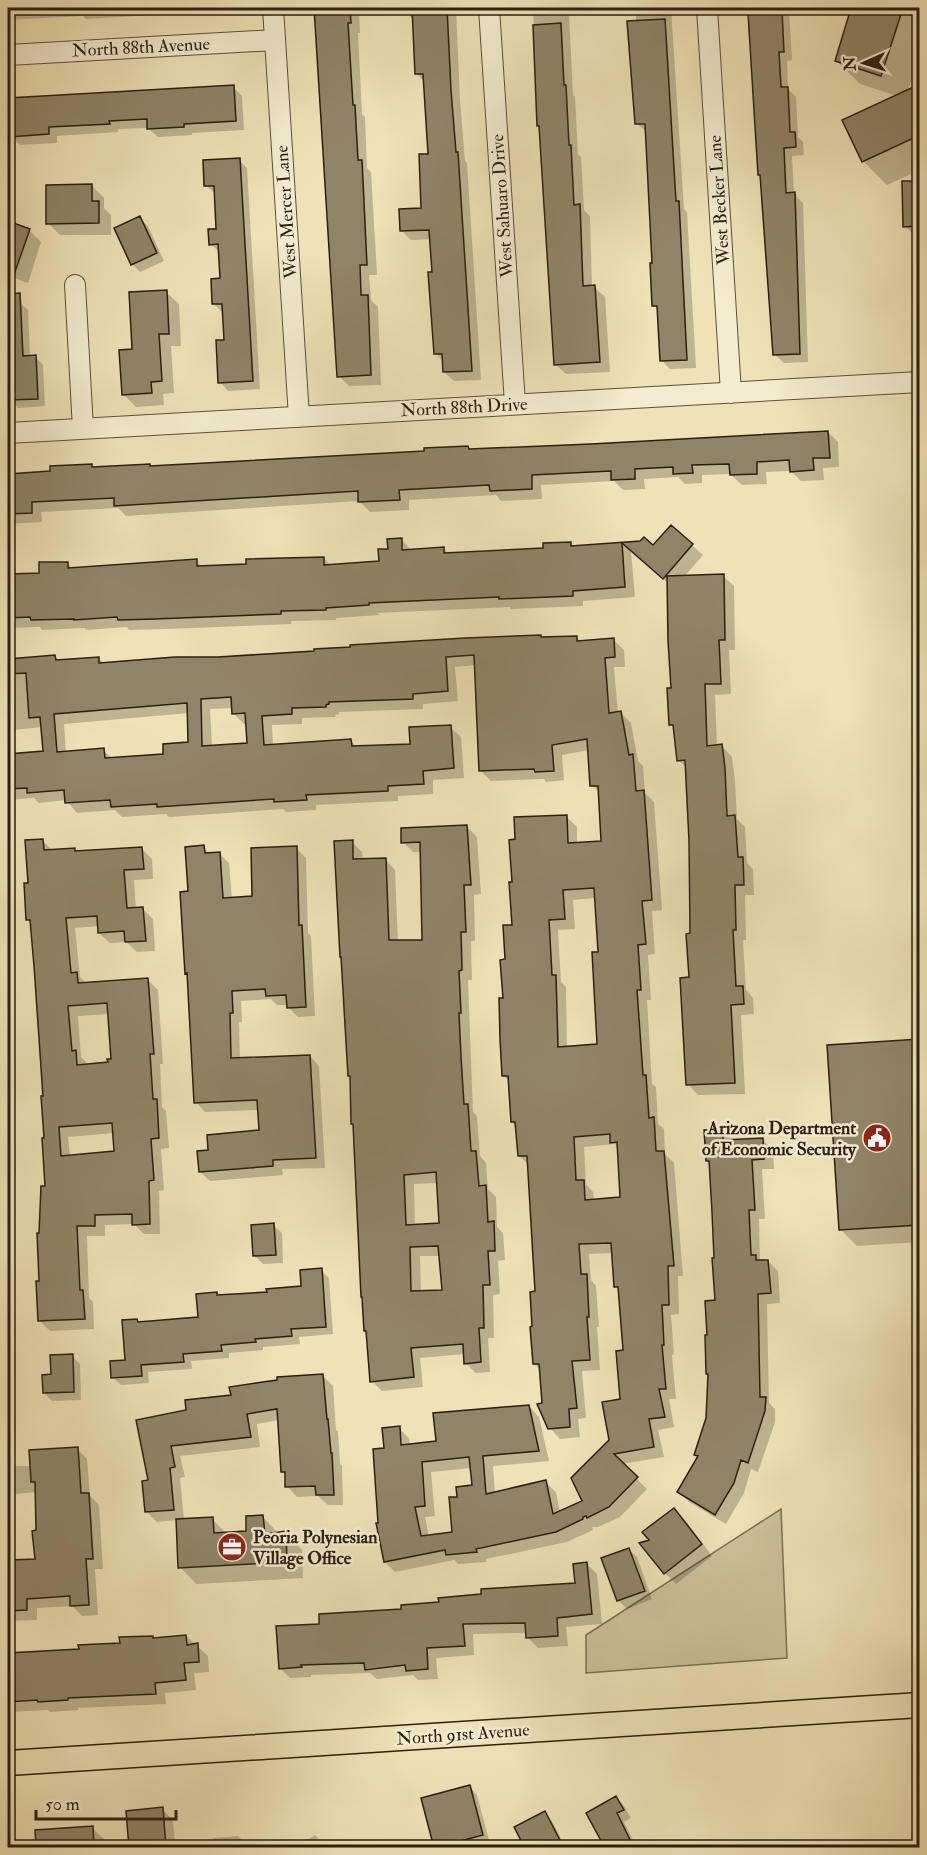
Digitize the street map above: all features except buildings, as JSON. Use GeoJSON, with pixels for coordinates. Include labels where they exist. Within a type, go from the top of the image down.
{"type":"FeatureCollection","features":[{"type":"Feature","properties":{"kind":"main road","name":"North 91st Avenue"},"geometry":{"type":"LineString","coordinates":[[8,1763],[920,1705]]}},
{"type":"Feature","properties":{"kind":"street","name":"West Mercer Lane"},"geometry":{"type":"LineString","coordinates":[[273,8],[299,417]]}},
{"type":"Feature","properties":{"kind":"street","name":"West Sahuaro Drive"},"geometry":{"type":"LineString","coordinates":[[489,8],[515,404]]}},
{"type":"Feature","properties":{"kind":"street","name":"West Becker Lane"},"geometry":{"type":"LineString","coordinates":[[707,8],[731,393]]}},
{"type":"Feature","properties":{"kind":"street","name":"North 88th Avenue"},"geometry":{"type":"LineString","coordinates":[[8,54],[275,40]]}},
{"type":"Feature","properties":{"kind":"street"},"geometry":{"type":"LineString","coordinates":[[75,285],[83,429]]}},
{"type":"Feature","properties":{"kind":"street","name":"North 88th Drive"},"geometry":{"type":"LineString","coordinates":[[8,433],[920,382]]}},
{"type":"Feature","properties":{"kind":"shaded area"},"geometry":{"type":"Polygon","coordinates":[[[781,1509],[787,1658],[586,1673],[586,1635],[781,1509]]]}},
{"type":"Feature","properties":{"kind":"place","name":"Arizona Department of Economic Security"},"geometry":{"type":"Point","coordinates":[877,1138]}},
{"type":"Feature","properties":{"kind":"place","name":"Peoria Polynesian Village Office"},"geometry":{"type":"Point","coordinates":[232,1547]}}]}
